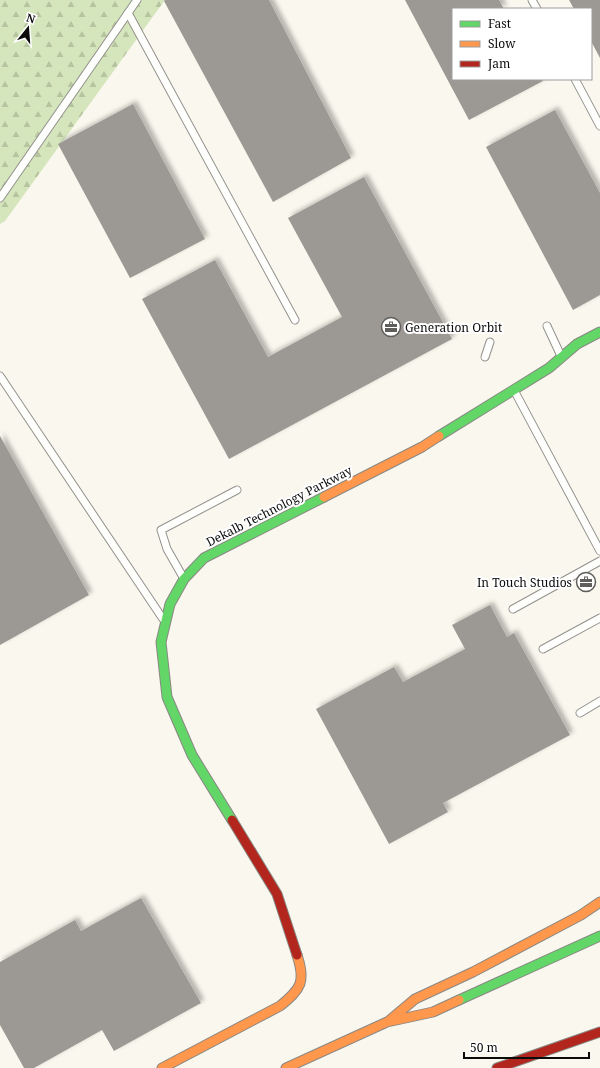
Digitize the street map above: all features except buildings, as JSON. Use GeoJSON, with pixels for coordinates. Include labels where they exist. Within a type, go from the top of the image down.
{"type":"FeatureCollection","features":[{"type":"Feature","properties":{"kind":"main road","name":"Dekalb Technology Parkway"},"geometry":{"type":"LineString","coordinates":[[162,1068],[280,1006],[295,994],[301,982],[301,968],[277,894],[192,756],[167,697],[161,642],[170,604],[184,579],[204,558],[422,447],[549,368],[577,344],[600,332]]}},
{"type":"Feature","properties":{"kind":"main road"},"geometry":{"type":"LineString","coordinates":[[387,1022],[415,999],[473,972],[581,915],[600,902]]}},
{"type":"Feature","properties":{"kind":"main road"},"geometry":{"type":"LineString","coordinates":[[286,1068],[387,1022],[433,1012],[600,936]]}},
{"type":"Feature","properties":{"kind":"main road"},"geometry":{"type":"LineString","coordinates":[[497,1068],[600,1032]]}},
{"type":"Feature","properties":{"kind":"lane"},"geometry":{"type":"LineString","coordinates":[[0,198],[137,0]]}},
{"type":"Feature","properties":{"kind":"lane"},"geometry":{"type":"LineString","coordinates":[[128,13],[295,320]]}},
{"type":"Feature","properties":{"kind":"lane"},"geometry":{"type":"LineString","coordinates":[[576,80],[600,126]]}},
{"type":"Feature","properties":{"kind":"lane"},"geometry":{"type":"LineString","coordinates":[[547,326],[562,358]]}},
{"type":"Feature","properties":{"kind":"lane"},"geometry":{"type":"LineString","coordinates":[[485,357],[490,342]]}},
{"type":"Feature","properties":{"kind":"lane"},"geometry":{"type":"LineString","coordinates":[[0,376],[165,623]]}},
{"type":"Feature","properties":{"kind":"lane"},"geometry":{"type":"LineString","coordinates":[[514,390],[600,550]]}},
{"type":"Feature","properties":{"kind":"lane"},"geometry":{"type":"LineString","coordinates":[[184,579],[170,554],[161,530],[237,490]]}},
{"type":"Feature","properties":{"kind":"lane"},"geometry":{"type":"LineString","coordinates":[[513,609],[600,561]]}},
{"type":"Feature","properties":{"kind":"lane"},"geometry":{"type":"LineString","coordinates":[[543,650],[600,618]]}},
{"type":"Feature","properties":{"kind":"lane"},"geometry":{"type":"LineString","coordinates":[[580,712],[600,701]]}},
{"type":"Feature","properties":{"kind":"green space"},"geometry":{"type":"Polygon","coordinates":[[[0,0],[165,0],[5,221],[0,224],[0,0]]]}},
{"type":"Feature","properties":{"kind":"traffic: fast"},"geometry":{"type":"LineString","coordinates":[[439,436],[549,368],[577,344],[600,332]]}},
{"type":"Feature","properties":{"kind":"traffic: fast"},"geometry":{"type":"LineString","coordinates":[[232,820],[192,755],[167,697],[161,642],[170,604],[184,579],[204,558],[324,497]]}},
{"type":"Feature","properties":{"kind":"traffic: fast"},"geometry":{"type":"LineString","coordinates":[[459,1000],[600,936]]}},
{"type":"Feature","properties":{"kind":"traffic: slow"},"geometry":{"type":"LineString","coordinates":[[324,497],[422,447],[439,436]]}},
{"type":"Feature","properties":{"kind":"traffic: slow"},"geometry":{"type":"LineString","coordinates":[[390,1020],[415,999],[473,972],[581,915],[600,902]]}},
{"type":"Feature","properties":{"kind":"traffic: slow"},"geometry":{"type":"LineString","coordinates":[[162,1068],[280,1006],[293,995],[300,984],[301,972],[297,955]]}},
{"type":"Feature","properties":{"kind":"traffic: slow"},"geometry":{"type":"LineString","coordinates":[[286,1068],[387,1022],[433,1012],[459,1000]]}},
{"type":"Feature","properties":{"kind":"traffic: jam"},"geometry":{"type":"LineString","coordinates":[[232,820],[277,894],[297,955]]}},
{"type":"Feature","properties":{"kind":"traffic: jam"},"geometry":{"type":"LineString","coordinates":[[497,1068],[600,1032]]}},
{"type":"Feature","properties":{"kind":"place","name":"Generation Orbit"},"geometry":{"type":"Point","coordinates":[391,327]}},
{"type":"Feature","properties":{"kind":"place","name":"In Touch Studios"},"geometry":{"type":"Point","coordinates":[586,582]}}]}
